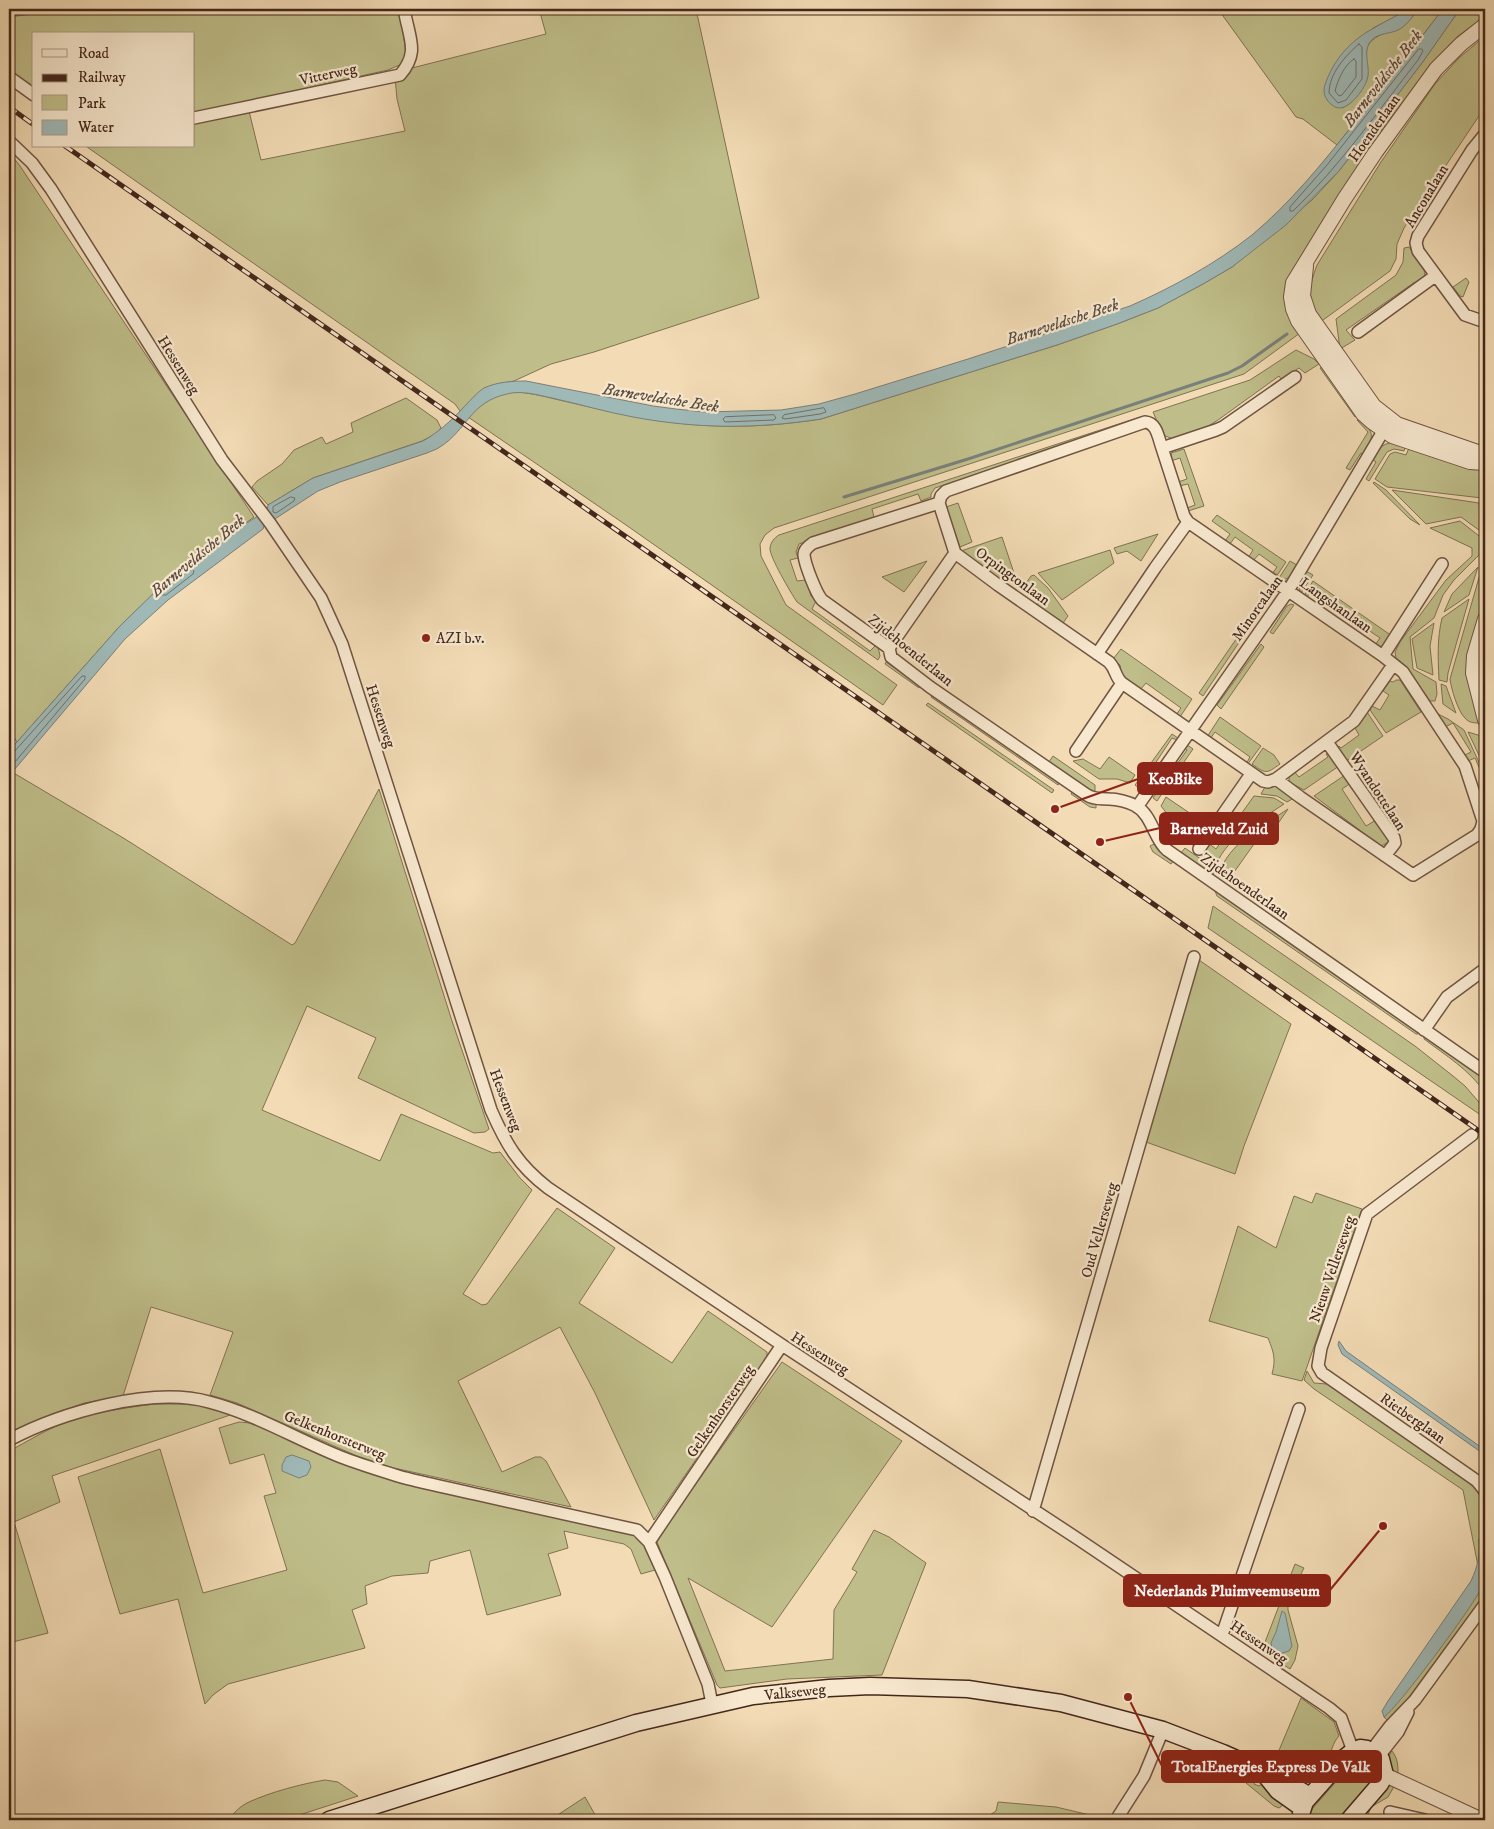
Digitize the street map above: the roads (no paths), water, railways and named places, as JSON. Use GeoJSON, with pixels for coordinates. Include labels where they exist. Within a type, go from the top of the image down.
{"type":"FeatureCollection","features":[{"type":"Feature","properties":{"kind":"main road","name":"Valkseweg"},"geometry":{"type":"LineString","coordinates":[[329,1820],[636,1723],[712,1704],[772,1694],[870,1686],[968,1689],[1061,1703],[1163,1730],[1223,1753],[1266,1776],[1284,1780],[1305,1808]]}},
{"type":"Feature","properties":{"kind":"main road"},"geometry":{"type":"LineString","coordinates":[[1305,1808],[1344,1758],[1360,1748],[1375,1753],[1384,1768],[1384,1774],[1380,1784],[1349,1820]]}},
{"type":"Feature","properties":{"kind":"street","name":"Vitterweg"},"geometry":{"type":"LineString","coordinates":[[195,118],[400,75],[409,64],[412,50],[405,14],[406,9]]}},
{"type":"Feature","properties":{"kind":"street","name":"Hoenderlaan"},"geometry":{"type":"LineString","coordinates":[[1387,425],[1363,414],[1298,321],[1293,310],[1291,297],[1293,283],[1375,153],[1436,69],[1461,44],[1485,25]]}},
{"type":"Feature","properties":{"kind":"street"},"geometry":{"type":"LineString","coordinates":[[9,77],[32,94]]}},
{"type":"Feature","properties":{"kind":"street","name":"Anconalaan"},"geometry":{"type":"LineString","coordinates":[[1485,134],[1472,150],[1418,236],[1416,243],[1418,251],[1435,276],[1465,315],[1485,322]]}},
{"type":"Feature","properties":{"kind":"street","name":"Hessenweg"},"geometry":{"type":"LineString","coordinates":[[9,141],[32,164],[51,189],[222,460],[270,523],[321,598],[342,644],[491,1110],[509,1148],[518,1161],[548,1188],[782,1345],[1222,1635],[1336,1713],[1341,1718],[1353,1751]]}},
{"type":"Feature","properties":{"kind":"street"},"geometry":{"type":"LineString","coordinates":[[1358,332],[1435,276]]}},
{"type":"Feature","properties":{"kind":"street"},"geometry":{"type":"LineString","coordinates":[[1097,654],[1188,522],[1184,516],[1162,448],[1223,427],[1295,377]]}},
{"type":"Feature","properties":{"kind":"street","name":"Zijdehoenderlaan"},"geometry":{"type":"LineString","coordinates":[[1162,448],[1155,427],[1150,422],[1145,422],[946,491],[941,496],[939,503],[813,543],[806,548],[804,555],[818,595],[822,600],[889,648],[891,656],[930,687],[1087,795],[1097,799],[1109,798],[1137,807],[1148,820],[1161,845],[1167,850],[1485,1072]]}},
{"type":"Feature","properties":{"kind":"street"},"geometry":{"type":"LineString","coordinates":[[1387,425],[1413,430],[1475,451],[1485,458]]}},
{"type":"Feature","properties":{"kind":"street"},"geometry":{"type":"LineString","coordinates":[[1387,425],[1409,442],[1470,462],[1485,463]]}},
{"type":"Feature","properties":{"kind":"street","name":"Minorcalaan"},"geometry":{"type":"LineString","coordinates":[[1137,807],[1288,591],[1387,425]]}},
{"type":"Feature","properties":{"kind":"street","name":"Orpingtonlaan"},"geometry":{"type":"LineString","coordinates":[[939,503],[955,553],[1113,666],[1115,676],[1122,683],[1190,730]]}},
{"type":"Feature","properties":{"kind":"street","name":"Langshanlaan"},"geometry":{"type":"LineString","coordinates":[[1188,522],[1403,672],[1466,766],[1483,821],[1477,835],[1413,875],[1384,856]]}},
{"type":"Feature","properties":{"kind":"street"},"geometry":{"type":"LineString","coordinates":[[889,648],[955,553]]}},
{"type":"Feature","properties":{"kind":"street"},"geometry":{"type":"LineString","coordinates":[[1382,656],[1442,564]]}},
{"type":"Feature","properties":{"kind":"street"},"geometry":{"type":"LineString","coordinates":[[1485,619],[1474,656],[1473,673],[1485,720]]}},
{"type":"Feature","properties":{"kind":"street"},"geometry":{"type":"LineString","coordinates":[[1190,730],[1251,774],[1268,782],[1327,742],[1354,721],[1393,665]]}},
{"type":"Feature","properties":{"kind":"street"},"geometry":{"type":"LineString","coordinates":[[1076,751],[1122,683]]}},
{"type":"Feature","properties":{"kind":"street","name":"Wyandottelaan"},"geometry":{"type":"LineString","coordinates":[[1327,742],[1394,838],[1395,843],[1384,856]]}},
{"type":"Feature","properties":{"kind":"street"},"geometry":{"type":"LineString","coordinates":[[1200,849],[1251,774]]}},
{"type":"Feature","properties":{"kind":"street"},"geometry":{"type":"LineString","coordinates":[[1276,778],[1384,856]]}},
{"type":"Feature","properties":{"kind":"street","name":"Oud Vellerseweg"},"geometry":{"type":"LineString","coordinates":[[1033,1511],[1194,957]]}},
{"type":"Feature","properties":{"kind":"street"},"geometry":{"type":"LineString","coordinates":[[1424,1030],[1447,997],[1485,969]]}},
{"type":"Feature","properties":{"kind":"street","name":"Nieuw Vellerseweg"},"geometry":{"type":"LineString","coordinates":[[1322,1373],[1318,1366],[1321,1348],[1366,1214],[1472,1135]]}},
{"type":"Feature","properties":{"kind":"street","name":"Gelkenhorsterweg"},"geometry":{"type":"LineString","coordinates":[[9,1440],[58,1418],[101,1406],[136,1400],[179,1397],[206,1401],[243,1412],[342,1457],[399,1476],[637,1530],[649,1542],[782,1345]]}},
{"type":"Feature","properties":{"kind":"street","name":"Rietberglaan"},"geometry":{"type":"LineString","coordinates":[[1322,1373],[1477,1481],[1485,1491]]}},
{"type":"Feature","properties":{"kind":"street"},"geometry":{"type":"LineString","coordinates":[[1222,1635],[1299,1409]]}},
{"type":"Feature","properties":{"kind":"street"},"geometry":{"type":"LineString","coordinates":[[649,1542],[708,1684],[712,1704]]}},
{"type":"Feature","properties":{"kind":"street"},"geometry":{"type":"LineString","coordinates":[[1375,1753],[1398,1732],[1415,1700],[1485,1604]]}},
{"type":"Feature","properties":{"kind":"street"},"geometry":{"type":"LineString","coordinates":[[1116,1820],[1144,1776],[1163,1730]]}},
{"type":"Feature","properties":{"kind":"street"},"geometry":{"type":"LineString","coordinates":[[1384,1774],[1461,1816],[1482,1820]]}},
{"type":"Feature","properties":{"kind":"street"},"geometry":{"type":"LineString","coordinates":[[1390,1812],[1426,1820]]}},
{"type":"Feature","properties":{"kind":"water"},"geometry":{"type":"Polygon","coordinates":[[[1407,9],[1418,9],[1400,29],[1378,36],[1370,41],[1367,50],[1368,76],[1359,95],[1345,107],[1335,107],[1329,103],[1325,97],[1324,88],[1328,76],[1338,59],[1358,38],[1407,9]]]}},
{"type":"Feature","properties":{"kind":"water"},"geometry":{"type":"Polygon","coordinates":[[[1443,9],[1460,9],[1422,63],[1339,171],[1286,225],[1232,267],[1203,284],[1158,308],[1117,324],[1057,345],[821,419],[773,425],[704,426],[633,417],[530,393],[512,393],[495,398],[477,410],[457,433],[437,449],[318,491],[264,526],[263,529],[168,600],[125,639],[9,776],[9,751],[120,626],[165,582],[227,536],[267,510],[268,505],[313,478],[423,441],[448,423],[481,390],[499,383],[526,381],[653,406],[705,412],[781,410],[819,404],[855,394],[1130,306],[1178,283],[1208,265],[1238,246],[1266,223],[1329,155],[1443,9]]]}},
{"type":"Feature","properties":{"kind":"water"},"geometry":{"type":"Polygon","coordinates":[[[1339,1341],[1346,1351],[1485,1450],[1485,1455],[1342,1354],[1338,1345],[1339,1341]]]}},
{"type":"Feature","properties":{"kind":"water"},"geometry":{"type":"Polygon","coordinates":[[[292,1455],[309,1461],[311,1467],[307,1475],[299,1478],[282,1471],[282,1465],[286,1457],[292,1455]]]}},
{"type":"Feature","properties":{"kind":"water"},"geometry":{"type":"Polygon","coordinates":[[[1485,1538],[1486,1576],[1480,1591],[1421,1674],[1384,1717],[1382,1711],[1388,1701],[1471,1581],[1478,1560],[1479,1539],[1485,1538]]]}},
{"type":"Feature","properties":{"kind":"water"},"geometry":{"type":"Polygon","coordinates":[[[1282,1611],[1285,1613],[1292,1646],[1289,1651],[1279,1654],[1272,1648],[1271,1643],[1282,1611]]]}},
{"type":"Feature","properties":{"kind":"waterway"},"geometry":{"type":"LineString","coordinates":[[9,16],[66,9]]}},
{"type":"Feature","properties":{"kind":"waterway"},"geometry":{"type":"LineString","coordinates":[[844,497],[968,459],[1228,373],[1242,366],[1287,334]]}},
{"type":"Feature","properties":{"kind":"railway"},"geometry":{"type":"LineString","coordinates":[[9,107],[32,124]]}},
{"type":"Feature","properties":{"kind":"railway"},"geometry":{"type":"LineString","coordinates":[[68,148],[1485,1135]]}},
{"type":"Feature","properties":{"kind":"place","name":"AZI b.v."},"geometry":{"type":"Point","coordinates":[426,638]}},
{"type":"Feature","properties":{"kind":"place","name":"KeoBike"},"geometry":{"type":"Point","coordinates":[1055,809]}},
{"type":"Feature","properties":{"kind":"place","name":"Barneveld Zuid"},"geometry":{"type":"Point","coordinates":[1100,842]}},
{"type":"Feature","properties":{"kind":"place","name":"Nederlands Pluimveemuseum"},"geometry":{"type":"Point","coordinates":[1383,1526]}},
{"type":"Feature","properties":{"kind":"place","name":"TotalEnergies Express De Valk"},"geometry":{"type":"Point","coordinates":[1128,1697]}},
{"type":"Feature","properties":{"kind":"water label","name":"Barneveldsche Beek"},"geometry":{"type":"Point","coordinates":[1382,78]}},
{"type":"Feature","properties":{"kind":"water label","name":"Barneveldsche Beek"},"geometry":{"type":"Point","coordinates":[1062,321]}},
{"type":"Feature","properties":{"kind":"water label","name":"Barneveldsche Beek"},"geometry":{"type":"Point","coordinates":[661,397]}},
{"type":"Feature","properties":{"kind":"water label","name":"Barneveldsche Beek"},"geometry":{"type":"Point","coordinates":[197,555]}}]}
